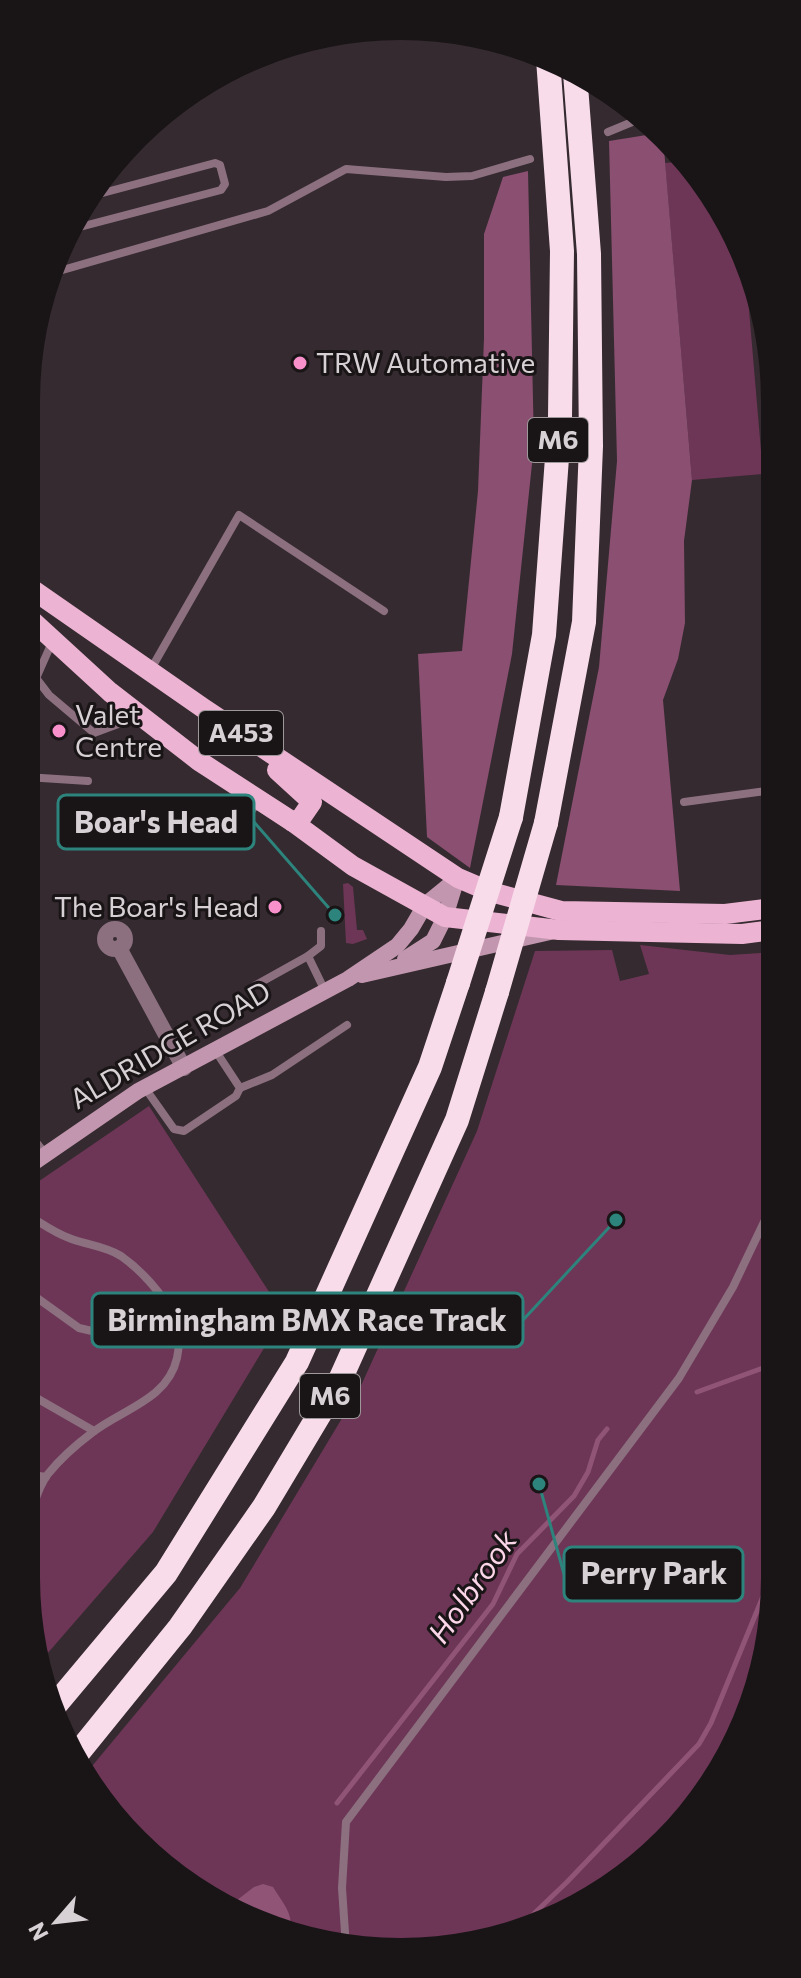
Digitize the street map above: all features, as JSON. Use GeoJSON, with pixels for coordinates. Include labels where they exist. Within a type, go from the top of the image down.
{"type":"FeatureCollection","features":[{"type":"Feature","properties":{"kind":"highway","name":"M6"},"geometry":{"type":"LineString","coordinates":[[61,1698],[166,1573],[297,1362],[430,1067],[511,817],[544,635],[560,417],[562,251],[549,72]]}},
{"type":"Feature","properties":{"kind":"highway","name":"M6"},"geometry":{"type":"LineString","coordinates":[[82,1747],[180,1627],[264,1507],[340,1380],[457,1120],[497,992],[546,823],[584,622],[591,446],[589,254],[576,85]]}},
{"type":"Feature","properties":{"kind":"main road","name":"A453"},"geometry":{"type":"LineString","coordinates":[[40,594],[203,708],[458,878],[491,892],[561,911],[725,914],[761,910]]}},
{"type":"Feature","properties":{"kind":"main road","name":"A453"},"geometry":{"type":"LineString","coordinates":[[40,628],[110,692],[254,807],[293,822],[353,866],[425,905]]}},
{"type":"Feature","properties":{"kind":"main road"},"geometry":{"type":"LineString","coordinates":[[203,708],[311,801],[301,818],[293,822]]}},
{"type":"Feature","properties":{"kind":"main road","name":"ALDRIDGE ROAD"},"geometry":{"type":"LineString","coordinates":[[425,905],[445,917],[559,930],[742,934],[761,932]]}},
{"type":"Feature","properties":{"kind":"street","name":"ALDRIDGE ROAD"},"geometry":{"type":"LineString","coordinates":[[42,1156],[145,1088],[348,979],[397,946],[425,905],[458,878]]}},
{"type":"Feature","properties":{"kind":"street","name":"ALDRIDGE ROAD"},"geometry":{"type":"LineString","coordinates":[[386,970],[433,941],[458,878]]}},
{"type":"Feature","properties":{"kind":"street","name":"ALDRIDGE ROAD"},"geometry":{"type":"LineString","coordinates":[[348,979],[559,930]]}},
{"type":"Feature","properties":{"kind":"street"},"geometry":{"type":"LineString","coordinates":[[119,948],[184,1068]]}},
{"type":"Feature","properties":{"kind":"lane"},"geometry":{"type":"LineString","coordinates":[[608,132],[630,123]]}},
{"type":"Feature","properties":{"kind":"lane"},"geometry":{"type":"LineString","coordinates":[[65,269],[268,211],[346,169],[446,177],[472,176],[530,159]]}},
{"type":"Feature","properties":{"kind":"lane"},"geometry":{"type":"LineString","coordinates":[[85,226],[221,190],[225,184],[220,165],[215,163],[107,192]]}},
{"type":"Feature","properties":{"kind":"lane"},"geometry":{"type":"LineString","coordinates":[[150,669],[239,515],[384,611]]}},
{"type":"Feature","properties":{"kind":"lane"},"geometry":{"type":"LineString","coordinates":[[40,669],[53,640]]}},
{"type":"Feature","properties":{"kind":"lane"},"geometry":{"type":"LineString","coordinates":[[40,683],[49,695],[94,733],[141,716]]}},
{"type":"Feature","properties":{"kind":"lane"},"geometry":{"type":"LineString","coordinates":[[40,778],[88,781]]}},
{"type":"Feature","properties":{"kind":"lane"},"geometry":{"type":"LineString","coordinates":[[684,802],[761,792]]}},
{"type":"Feature","properties":{"kind":"lane"},"geometry":{"type":"LineString","coordinates":[[254,986],[321,946],[321,931]]}},
{"type":"Feature","properties":{"kind":"lane"},"geometry":{"type":"LineString","coordinates":[[308,956],[325,991]]}},
{"type":"Feature","properties":{"kind":"lane"},"geometry":{"type":"LineString","coordinates":[[145,1088],[174,1129],[184,1131],[236,1096],[240,1088],[272,1075],[347,1025]]}},
{"type":"Feature","properties":{"kind":"lane"},"geometry":{"type":"LineString","coordinates":[[215,1050],[240,1088]]}},
{"type":"Feature","properties":{"kind":"lane"},"geometry":{"type":"LineString","coordinates":[[40,1224],[71,1239],[121,1256],[168,1305],[177,1323],[179,1350],[175,1370],[166,1384],[81,1442],[46,1477],[40,1492]]}},
{"type":"Feature","properties":{"kind":"lane"},"geometry":{"type":"LineString","coordinates":[[345,1934],[342,1888],[346,1822],[679,1378],[733,1287],[761,1228]]}},
{"type":"Feature","properties":{"kind":"lane"},"geometry":{"type":"LineString","coordinates":[[40,1300],[79,1328],[109,1335],[177,1323]]}},
{"type":"Feature","properties":{"kind":"lane"},"geometry":{"type":"LineString","coordinates":[[40,1400],[94,1431]]}},
{"type":"Feature","properties":{"kind":"lane"},"geometry":{"type":"LineString","coordinates":[[77,1422],[81,1442]]}},
{"type":"Feature","properties":{"kind":"lane"},"geometry":{"type":"LineString","coordinates":[[40,1476],[46,1477]]}},
{"type":"Feature","properties":{"kind":"shaded area"},"geometry":{"type":"Polygon","coordinates":[[[644,135],[665,156],[692,480],[684,541],[685,623],[678,659],[663,700],[680,891],[556,885],[599,667],[617,461],[609,141],[644,135]]]}},
{"type":"Feature","properties":{"kind":"shaded area"},"geometry":{"type":"Polygon","coordinates":[[[665,163],[672,163],[713,220],[734,263],[749,306],[761,474],[692,480],[665,163]]]}},
{"type":"Feature","properties":{"kind":"shaded area"},"geometry":{"type":"Polygon","coordinates":[[[528,171],[534,445],[512,654],[470,868],[427,837],[418,654],[462,651],[478,491],[484,338],[484,234],[503,177],[528,171]]]}},
{"type":"Feature","properties":{"kind":"shaded area"},"geometry":{"type":"Polygon","coordinates":[[[343,884],[353,887],[357,930],[363,930],[367,939],[353,944],[346,943],[343,884]]]}},
{"type":"Feature","properties":{"kind":"shaded area"},"geometry":{"type":"Polygon","coordinates":[[[640,945],[730,955],[761,953],[761,1578],[754,1648],[734,1715],[713,1758],[687,1797],[638,1849],[581,1890],[538,1911],[471,1931],[400,1938],[330,1931],[263,1911],[220,1890],[163,1849],[129,1815],[93,1765],[240,1588],[359,1390],[477,1131],[535,951],[612,950],[620,981],[649,974],[640,945]]]}},
{"type":"Feature","properties":{"kind":"shaded area"},"geometry":{"type":"Polygon","coordinates":[[[149,1106],[284,1315],[153,1532],[48,1653],[40,1578],[40,1180],[149,1106]]]}},
{"type":"Feature","properties":{"kind":"shaded area"},"geometry":{"type":"Polygon","coordinates":[[[263,1884],[273,1887],[291,1921],[238,1899],[263,1884]]]}},
{"type":"Feature","properties":{"kind":"waterway","name":"Holbrook"},"geometry":{"type":"LineString","coordinates":[[697,1392],[761,1369]]}},
{"type":"Feature","properties":{"kind":"waterway","name":"Holbrook"},"geometry":{"type":"LineString","coordinates":[[337,1803],[493,1604],[517,1554],[574,1496],[588,1472],[598,1440],[607,1429]]}},
{"type":"Feature","properties":{"kind":"waterway"},"geometry":{"type":"LineString","coordinates":[[536,1912],[699,1744],[711,1723],[760,1604]]}},
{"type":"Feature","properties":{"kind":"place","name":"TRW Automative"},"geometry":{"type":"Point","coordinates":[300,363]}},
{"type":"Feature","properties":{"kind":"place","name":"Valet Centre"},"geometry":{"type":"Point","coordinates":[59,731]}},
{"type":"Feature","properties":{"kind":"place","name":"The Boar's Head"},"geometry":{"type":"Point","coordinates":[275,907]}},
{"type":"Feature","properties":{"kind":"place","name":"Boar's Head"},"geometry":{"type":"Point","coordinates":[335,915]}},
{"type":"Feature","properties":{"kind":"place","name":"Birmingham BMX Race Track"},"geometry":{"type":"Point","coordinates":[616,1220]}},
{"type":"Feature","properties":{"kind":"place","name":"Perry Park"},"geometry":{"type":"Point","coordinates":[539,1484]}}]}
